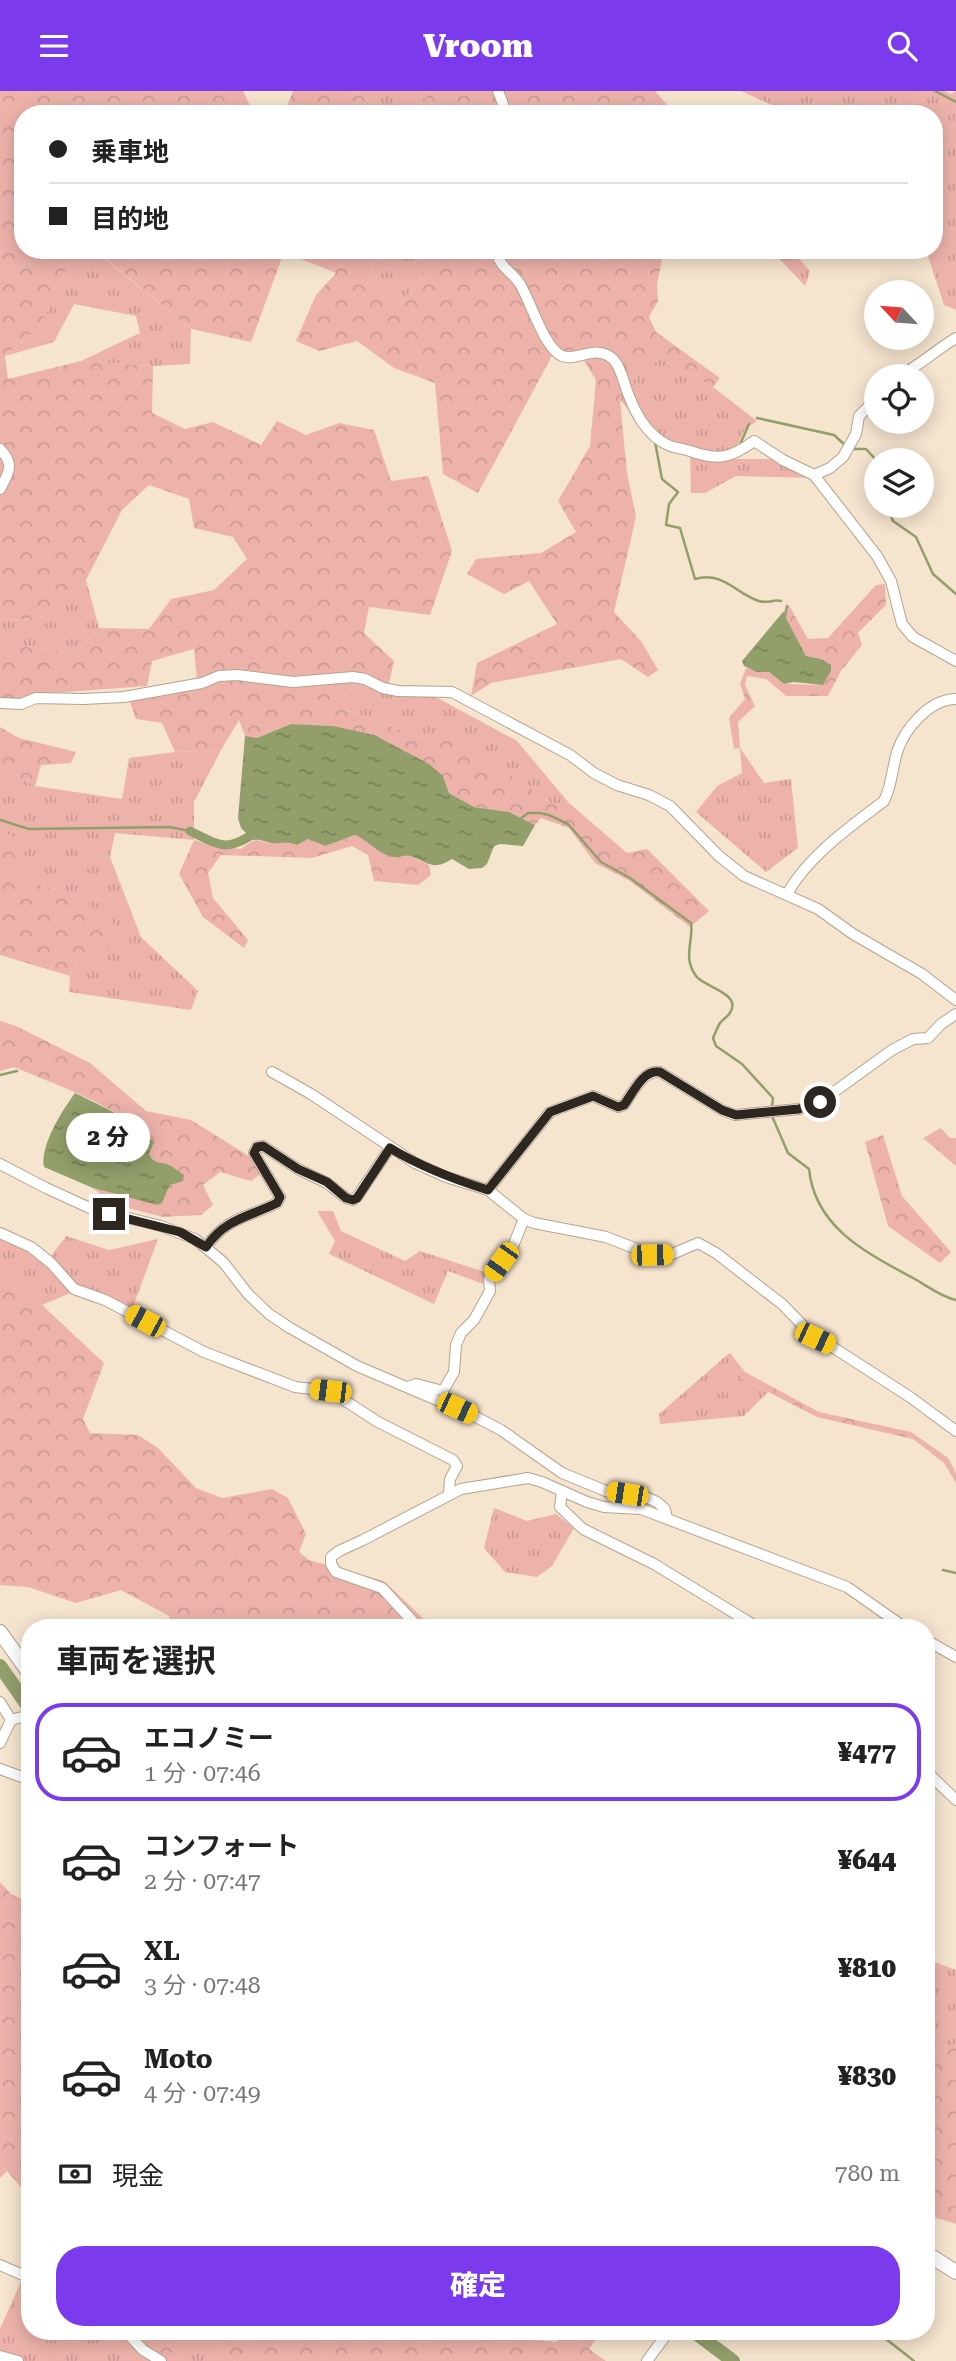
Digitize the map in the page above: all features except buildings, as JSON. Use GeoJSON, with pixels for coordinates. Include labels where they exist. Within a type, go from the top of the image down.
{"type":"FeatureCollection","features":[{"type":"Feature","properties":{"kind":"main road"},"geometry":{"type":"LineString","coordinates":[[0,1632],[21,1661]]}},
{"type":"Feature","properties":{"kind":"main road"},"geometry":{"type":"LineString","coordinates":[[935,2259],[956,2272]]}},
{"type":"Feature","properties":{"kind":"street"},"geometry":{"type":"LineString","coordinates":[[500,259],[504,269],[519,282],[536,314],[541,331],[556,352],[570,357],[590,352],[607,355],[615,361],[639,417],[657,439],[671,446],[715,457],[737,454],[754,441],[783,460],[814,475],[887,573],[902,624],[913,637],[956,661]]}},
{"type":"Feature","properties":{"kind":"street"},"geometry":{"type":"LineString","coordinates":[[920,364],[956,338]]}},
{"type":"Feature","properties":{"kind":"street"},"geometry":{"type":"LineString","coordinates":[[814,475],[830,468],[843,457],[856,434],[859,416],[864,411]]}},
{"type":"Feature","properties":{"kind":"street"},"geometry":{"type":"LineString","coordinates":[[0,449],[9,459],[11,468],[0,489]]}},
{"type":"Feature","properties":{"kind":"street"},"geometry":{"type":"LineString","coordinates":[[0,703],[21,704],[36,698],[124,697],[202,683],[219,676],[237,675],[293,682],[353,677],[398,691],[452,692],[570,755],[594,773],[670,806],[719,856],[744,876],[818,909],[853,934],[922,974],[956,1000]]}},
{"type":"Feature","properties":{"kind":"street"},"geometry":{"type":"LineString","coordinates":[[787,894],[819,854],[884,801],[890,790],[900,743],[922,715],[938,702],[956,699]]}},
{"type":"Feature","properties":{"kind":"street"},"geometry":{"type":"LineString","coordinates":[[488,1190],[550,1112],[593,1096],[618,1107],[624,1105],[646,1074],[652,1071],[660,1072],[722,1110],[736,1115],[799,1109],[820,1102],[892,1050],[913,1039],[928,1038],[941,1024],[956,1014]]}},
{"type":"Feature","properties":{"kind":"street"},"geometry":{"type":"LineString","coordinates":[[272,1072],[415,1163],[446,1177],[488,1190],[524,1219],[606,1237],[652,1255],[670,1255],[698,1243],[716,1253],[782,1304],[815,1338],[834,1347],[910,1397],[956,1431]]}},
{"type":"Feature","properties":{"kind":"street"},"geometry":{"type":"LineString","coordinates":[[206,1247],[219,1231],[238,1218],[277,1203],[280,1197],[254,1153],[257,1147],[269,1149],[353,1200],[390,1148]]}},
{"type":"Feature","properties":{"kind":"street"},"geometry":{"type":"LineString","coordinates":[[0,1164],[92,1209],[180,1232],[206,1247],[223,1262],[248,1294],[269,1314],[356,1367],[472,1415],[501,1430],[562,1473],[587,1485],[657,1502],[665,1509],[667,1518]]}},
{"type":"Feature","properties":{"kind":"street"},"geometry":{"type":"LineString","coordinates":[[406,1388],[416,1384],[443,1391],[454,1372],[456,1345],[489,1291],[489,1279],[513,1246],[524,1219]]}},
{"type":"Feature","properties":{"kind":"street"},"geometry":{"type":"LineString","coordinates":[[0,1233],[31,1247],[51,1263],[74,1289],[105,1300],[204,1352],[295,1387],[330,1391],[378,1422],[453,1460],[457,1466],[450,1479],[449,1494]]}},
{"type":"Feature","properties":{"kind":"street"},"geometry":{"type":"LineString","coordinates":[[411,1619],[382,1588],[336,1572],[331,1564],[331,1557],[449,1494],[461,1489],[519,1478],[542,1482],[587,1503],[641,1509],[667,1518],[847,1587],[893,1619]]}},
{"type":"Feature","properties":{"kind":"street"},"geometry":{"type":"LineString","coordinates":[[562,1491],[560,1507],[583,1529],[654,1564],[744,1619]]}},
{"type":"Feature","properties":{"kind":"street"},"geometry":{"type":"LineString","coordinates":[[935,1645],[956,1657]]}},
{"type":"Feature","properties":{"kind":"street"},"geometry":{"type":"LineString","coordinates":[[0,1702],[20,1717],[0,1743]]}},
{"type":"Feature","properties":{"kind":"street"},"geometry":{"type":"LineString","coordinates":[[0,1769],[21,1777]]}},
{"type":"Feature","properties":{"kind":"street"},"geometry":{"type":"LineString","coordinates":[[935,1780],[956,1800]]}},
{"type":"Feature","properties":{"kind":"street"},"geometry":{"type":"LineString","coordinates":[[0,2265],[21,2274]]}},
{"type":"Feature","properties":{"kind":"street"},"geometry":{"type":"LineString","coordinates":[[134,2340],[143,2350],[161,2361]]}},
{"type":"Feature","properties":{"kind":"street"},"geometry":{"type":"LineString","coordinates":[[647,2361],[663,2340]]}},
{"type":"Feature","properties":{"kind":"street"},"geometry":{"type":"LineString","coordinates":[[0,2355],[19,2361]]}},
{"type":"Feature","properties":{"kind":"green space"},"geometry":{"type":"Polygon","coordinates":[[[0,91],[243,91],[250,105],[14,105],[14,259],[78,259],[69,264],[39,328],[5,356],[8,379],[81,361],[153,366],[152,413],[185,429],[213,422],[261,445],[277,421],[306,435],[339,423],[374,430],[391,481],[428,476],[452,551],[430,615],[369,607],[364,633],[394,661],[387,692],[354,681],[345,709],[427,740],[450,732],[554,805],[569,803],[627,853],[647,849],[709,911],[690,927],[630,881],[595,863],[569,828],[541,818],[535,825],[509,812],[474,807],[449,793],[443,776],[333,726],[291,724],[257,738],[245,736],[239,720],[221,750],[175,752],[162,723],[136,719],[129,699],[197,679],[194,649],[152,661],[147,686],[39,694],[0,704],[0,659],[11,645],[76,653],[99,628],[149,629],[171,599],[214,590],[247,559],[233,537],[194,528],[189,499],[149,485],[122,510],[86,580],[36,620],[0,619],[0,91]]]}},
{"type":"Feature","properties":{"kind":"green space"},"geometry":{"type":"Polygon","coordinates":[[[293,91],[350,91],[380,105],[288,105],[293,91]]]}},
{"type":"Feature","properties":{"kind":"green space"},"geometry":{"type":"Polygon","coordinates":[[[350,91],[432,91],[419,105],[380,105],[350,91]]]}},
{"type":"Feature","properties":{"kind":"green space"},"geometry":{"type":"Polygon","coordinates":[[[432,91],[655,91],[667,105],[419,105],[432,91]]]}},
{"type":"Feature","properties":{"kind":"green space"},"geometry":{"type":"Polygon","coordinates":[[[741,91],[944,91],[951,94],[956,91],[956,310],[944,305],[929,259],[943,259],[943,105],[772,105],[741,91]]]}},
{"type":"Feature","properties":{"kind":"green space"},"geometry":{"type":"Polygon","coordinates":[[[78,259],[105,259],[191,329],[190,364],[153,366],[81,361],[140,333],[136,316],[74,304],[54,342],[5,356],[39,328],[69,264],[78,259]]]}},
{"type":"Feature","properties":{"kind":"green space"},"geometry":{"type":"Polygon","coordinates":[[[106,259],[281,259],[251,342],[191,329],[106,259]]]}},
{"type":"Feature","properties":{"kind":"green space"},"geometry":{"type":"Polygon","coordinates":[[[301,259],[375,259],[367,283],[396,310],[436,259],[662,259],[657,284],[658,301],[649,317],[656,332],[720,378],[713,387],[661,359],[638,373],[620,400],[627,473],[636,517],[614,612],[641,641],[658,670],[648,677],[621,659],[491,683],[471,696],[477,663],[557,624],[529,581],[504,594],[467,574],[476,559],[541,553],[576,532],[558,501],[590,446],[596,380],[583,359],[553,354],[478,493],[443,474],[435,383],[394,368],[357,341],[319,351],[296,341],[316,295],[336,273],[301,259]]]}},
{"type":"Feature","properties":{"kind":"green space"},"geometry":{"type":"Polygon","coordinates":[[[375,259],[436,259],[396,310],[367,283],[375,259]]]}},
{"type":"Feature","properties":{"kind":"green space"},"geometry":{"type":"Polygon","coordinates":[[[780,259],[799,259],[810,271],[805,286],[780,259]]]}},
{"type":"Feature","properties":{"kind":"green space"},"geometry":{"type":"Polygon","coordinates":[[[661,359],[713,387],[757,421],[745,429],[731,459],[777,459],[818,478],[736,476],[705,493],[691,493],[690,453],[663,447],[620,400],[638,373],[661,359]]]}},
{"type":"Feature","properties":{"kind":"green space"},"geometry":{"type":"Polygon","coordinates":[[[86,580],[99,628],[76,653],[11,645],[0,659],[0,619],[36,620],[86,580]]]}},
{"type":"Feature","properties":{"kind":"green space"},"geometry":{"type":"Polygon","coordinates":[[[885,584],[886,605],[858,633],[862,645],[841,671],[828,696],[786,696],[766,679],[747,676],[745,685],[755,706],[738,722],[740,748],[734,749],[729,718],[745,699],[740,684],[746,668],[769,672],[784,684],[823,685],[821,659],[806,656],[783,612],[789,605],[808,639],[828,638],[876,585],[885,584]]]}},
{"type":"Feature","properties":{"kind":"green space"},"geometry":{"type":"Polygon","coordinates":[[[354,681],[434,696],[517,741],[569,803],[554,805],[450,733],[427,740],[345,709],[354,681]]]}},
{"type":"Feature","properties":{"kind":"green space"},"geometry":{"type":"Polygon","coordinates":[[[0,727],[19,738],[76,752],[71,763],[41,765],[35,786],[0,766],[0,727]]]}},
{"type":"Feature","properties":{"kind":"green space"},"geometry":{"type":"Polygon","coordinates":[[[740,748],[764,783],[791,779],[798,848],[766,872],[696,812],[717,786],[742,773],[740,748]]]}},
{"type":"Feature","properties":{"kind":"green space"},"geometry":{"type":"Polygon","coordinates":[[[221,750],[194,802],[194,840],[115,833],[110,857],[141,937],[198,991],[191,1010],[69,992],[70,976],[81,955],[78,897],[11,876],[28,845],[0,830],[0,766],[35,786],[122,799],[129,758],[221,750]]]}},
{"type":"Feature","properties":{"kind":"green space"},"geometry":{"type":"Polygon","coordinates":[[[0,830],[28,845],[12,876],[78,897],[120,928],[104,959],[81,955],[70,976],[0,955],[0,830]]]}},
{"type":"Feature","properties":{"kind":"green space"},"geometry":{"type":"Polygon","coordinates":[[[355,835],[366,839],[377,849],[407,854],[429,865],[431,875],[418,885],[374,881],[368,855],[352,846],[312,858],[221,855],[208,873],[213,898],[248,940],[244,948],[203,917],[179,874],[194,840],[213,846],[241,849],[257,840],[297,845],[308,839],[325,846],[355,835]]]}},
{"type":"Feature","properties":{"kind":"green space"},"geometry":{"type":"Polygon","coordinates":[[[0,1021],[16,1026],[90,1063],[146,1111],[191,1120],[252,1158],[262,1173],[251,1181],[220,1172],[203,1185],[213,1205],[201,1215],[163,1217],[113,1204],[93,1188],[157,1205],[169,1188],[169,1165],[153,1159],[149,1154],[153,1142],[123,1117],[106,1107],[14,1067],[0,1071],[0,1021]]]}},
{"type":"Feature","properties":{"kind":"green space"},"geometry":{"type":"Polygon","coordinates":[[[941,1128],[950,1138],[956,1138],[956,1166],[923,1138],[941,1128]]]}},
{"type":"Feature","properties":{"kind":"green space"},"geometry":{"type":"Polygon","coordinates":[[[883,1135],[902,1196],[951,1252],[940,1263],[888,1226],[865,1142],[883,1135]]]}},
{"type":"Feature","properties":{"kind":"green space"},"geometry":{"type":"Polygon","coordinates":[[[317,1211],[333,1211],[341,1231],[405,1261],[420,1251],[491,1274],[486,1285],[448,1271],[434,1304],[329,1254],[335,1241],[317,1211]]]}},
{"type":"Feature","properties":{"kind":"green space"},"geometry":{"type":"Polygon","coordinates":[[[0,1227],[51,1256],[66,1236],[109,1250],[158,1239],[133,1307],[82,1288],[42,1305],[0,1280],[0,1227]]]}},
{"type":"Feature","properties":{"kind":"green space"},"geometry":{"type":"Polygon","coordinates":[[[0,1280],[42,1305],[104,1363],[83,1419],[90,1433],[138,1435],[158,1448],[196,1488],[222,1498],[272,1489],[288,1498],[306,1534],[299,1552],[309,1560],[384,1581],[424,1619],[170,1619],[169,1616],[121,1590],[76,1603],[28,1587],[0,1585],[0,1280]]]}},
{"type":"Feature","properties":{"kind":"green space"},"geometry":{"type":"Polygon","coordinates":[[[730,1353],[745,1372],[819,1412],[911,1432],[948,1458],[956,1473],[956,1483],[944,1463],[913,1439],[817,1417],[741,1378],[727,1355],[730,1353]]]}},
{"type":"Feature","properties":{"kind":"green space"},"geometry":{"type":"Polygon","coordinates":[[[727,1355],[741,1378],[768,1392],[744,1416],[660,1424],[659,1414],[727,1355]]]}},
{"type":"Feature","properties":{"kind":"green space"},"geometry":{"type":"Polygon","coordinates":[[[494,1508],[527,1521],[556,1514],[574,1528],[552,1566],[537,1577],[505,1572],[484,1548],[494,1508]]]}},
{"type":"Feature","properties":{"kind":"green space"},"geometry":{"type":"Polygon","coordinates":[[[0,1882],[11,1894],[21,1898],[21,2187],[7,2171],[0,2178],[0,1882]]]}},
{"type":"Feature","properties":{"kind":"green space"},"geometry":{"type":"Polygon","coordinates":[[[935,1962],[956,1970],[956,2044],[935,2049],[935,1962]]]}},
{"type":"Feature","properties":{"kind":"green space"},"geometry":{"type":"Polygon","coordinates":[[[956,2044],[956,2224],[935,2217],[935,2049],[956,2044]]]}},
{"type":"Feature","properties":{"kind":"green space"},"geometry":{"type":"Polygon","coordinates":[[[21,2281],[21,2340],[211,2340],[235,2361],[0,2361],[0,2329],[21,2281]]]}},
{"type":"Feature","properties":{"kind":"green space"},"geometry":{"type":"Polygon","coordinates":[[[142,2340],[193,2340],[188,2342],[167,2356],[142,2340]]]}},
{"type":"Feature","properties":{"kind":"green space"},"geometry":{"type":"Polygon","coordinates":[[[209,2340],[596,2340],[589,2349],[606,2361],[235,2361],[209,2340]]]}},
{"type":"Feature","properties":{"kind":"water"},"geometry":{"type":"Polygon","coordinates":[[[783,612],[806,656],[821,659],[831,665],[831,671],[823,685],[794,682],[784,684],[769,672],[757,672],[744,666],[742,661],[783,612]]]}},
{"type":"Feature","properties":{"kind":"water"},"geometry":{"type":"Polygon","coordinates":[[[291,724],[333,726],[374,735],[429,764],[443,776],[449,793],[474,807],[509,812],[535,825],[523,846],[494,846],[487,864],[482,868],[469,869],[452,859],[435,865],[409,856],[389,856],[355,835],[325,846],[308,839],[297,845],[253,840],[241,828],[238,818],[245,736],[257,738],[291,724]]]}},
{"type":"Feature","properties":{"kind":"water"},"geometry":{"type":"Polygon","coordinates":[[[75,1093],[117,1114],[136,1127],[154,1142],[149,1154],[153,1160],[171,1166],[184,1175],[183,1181],[170,1185],[162,1203],[157,1205],[93,1188],[44,1167],[45,1149],[49,1139],[75,1093]]]}},
{"type":"Feature","properties":{"kind":"waterway"},"geometry":{"type":"LineString","coordinates":[[935,91],[956,102]]}},
{"type":"Feature","properties":{"kind":"waterway"},"geometry":{"type":"LineString","coordinates":[[757,418],[834,435],[845,445]]}},
{"type":"Feature","properties":{"kind":"waterway"},"geometry":{"type":"LineString","coordinates":[[739,447],[749,424]]}},
{"type":"Feature","properties":{"kind":"waterway"},"geometry":{"type":"LineString","coordinates":[[655,442],[662,479],[678,492],[669,504],[666,525],[680,528],[695,579],[714,578],[759,601],[781,601]]}},
{"type":"Feature","properties":{"kind":"waterway"},"geometry":{"type":"LineString","coordinates":[[854,449],[864,449]]}},
{"type":"Feature","properties":{"kind":"waterway"},"geometry":{"type":"LineString","coordinates":[[892,518],[916,537],[933,574],[956,594]]}},
{"type":"Feature","properties":{"kind":"waterway"},"geometry":{"type":"LineString","coordinates":[[785,616],[787,606]]}},
{"type":"Feature","properties":{"kind":"waterway"},"geometry":{"type":"LineString","coordinates":[[519,820],[528,813],[540,813],[568,824],[601,862],[630,878],[691,923],[689,955],[692,969],[700,980],[726,995],[732,1005],[730,1013],[720,1023],[713,1038],[716,1046],[742,1064],[773,1098],[772,1107]]}},
{"type":"Feature","properties":{"kind":"waterway"},"geometry":{"type":"LineString","coordinates":[[0,820],[29,829],[169,827],[190,831]]}},
{"type":"Feature","properties":{"kind":"waterway"},"geometry":{"type":"LineString","coordinates":[[190,831],[224,845],[239,842],[258,831]]}},
{"type":"Feature","properties":{"kind":"waterway"},"geometry":{"type":"LineString","coordinates":[[0,1075],[17,1071]]}},
{"type":"Feature","properties":{"kind":"waterway"},"geometry":{"type":"LineString","coordinates":[[772,1116],[788,1153],[809,1169],[813,1190],[832,1223],[878,1259],[939,1294],[956,1300]]}},
{"type":"Feature","properties":{"kind":"waterway"},"geometry":{"type":"LineString","coordinates":[[943,1570],[956,1573]]}},
{"type":"Feature","properties":{"kind":"waterway"},"geometry":{"type":"LineString","coordinates":[[0,1666],[21,1696]]}},
{"type":"Feature","properties":{"kind":"waterway"},"geometry":{"type":"LineString","coordinates":[[705,2340],[733,2361]]}},
{"type":"Feature","properties":{"kind":"waterway"},"geometry":{"type":"LineString","coordinates":[[887,2340],[914,2361]]}},
{"type":"Feature","properties":{"kind":"route"},"geometry":{"type":"LineString","coordinates":[[109,1214],[180,1232],[206,1247],[219,1231],[238,1218],[277,1203],[280,1197],[254,1153],[257,1147],[263,1146],[353,1200],[390,1148],[446,1177],[488,1190],[550,1112],[593,1096],[618,1107],[624,1105],[646,1074],[652,1071],[660,1072],[722,1110],[736,1115],[799,1109],[820,1102]]}}]}
